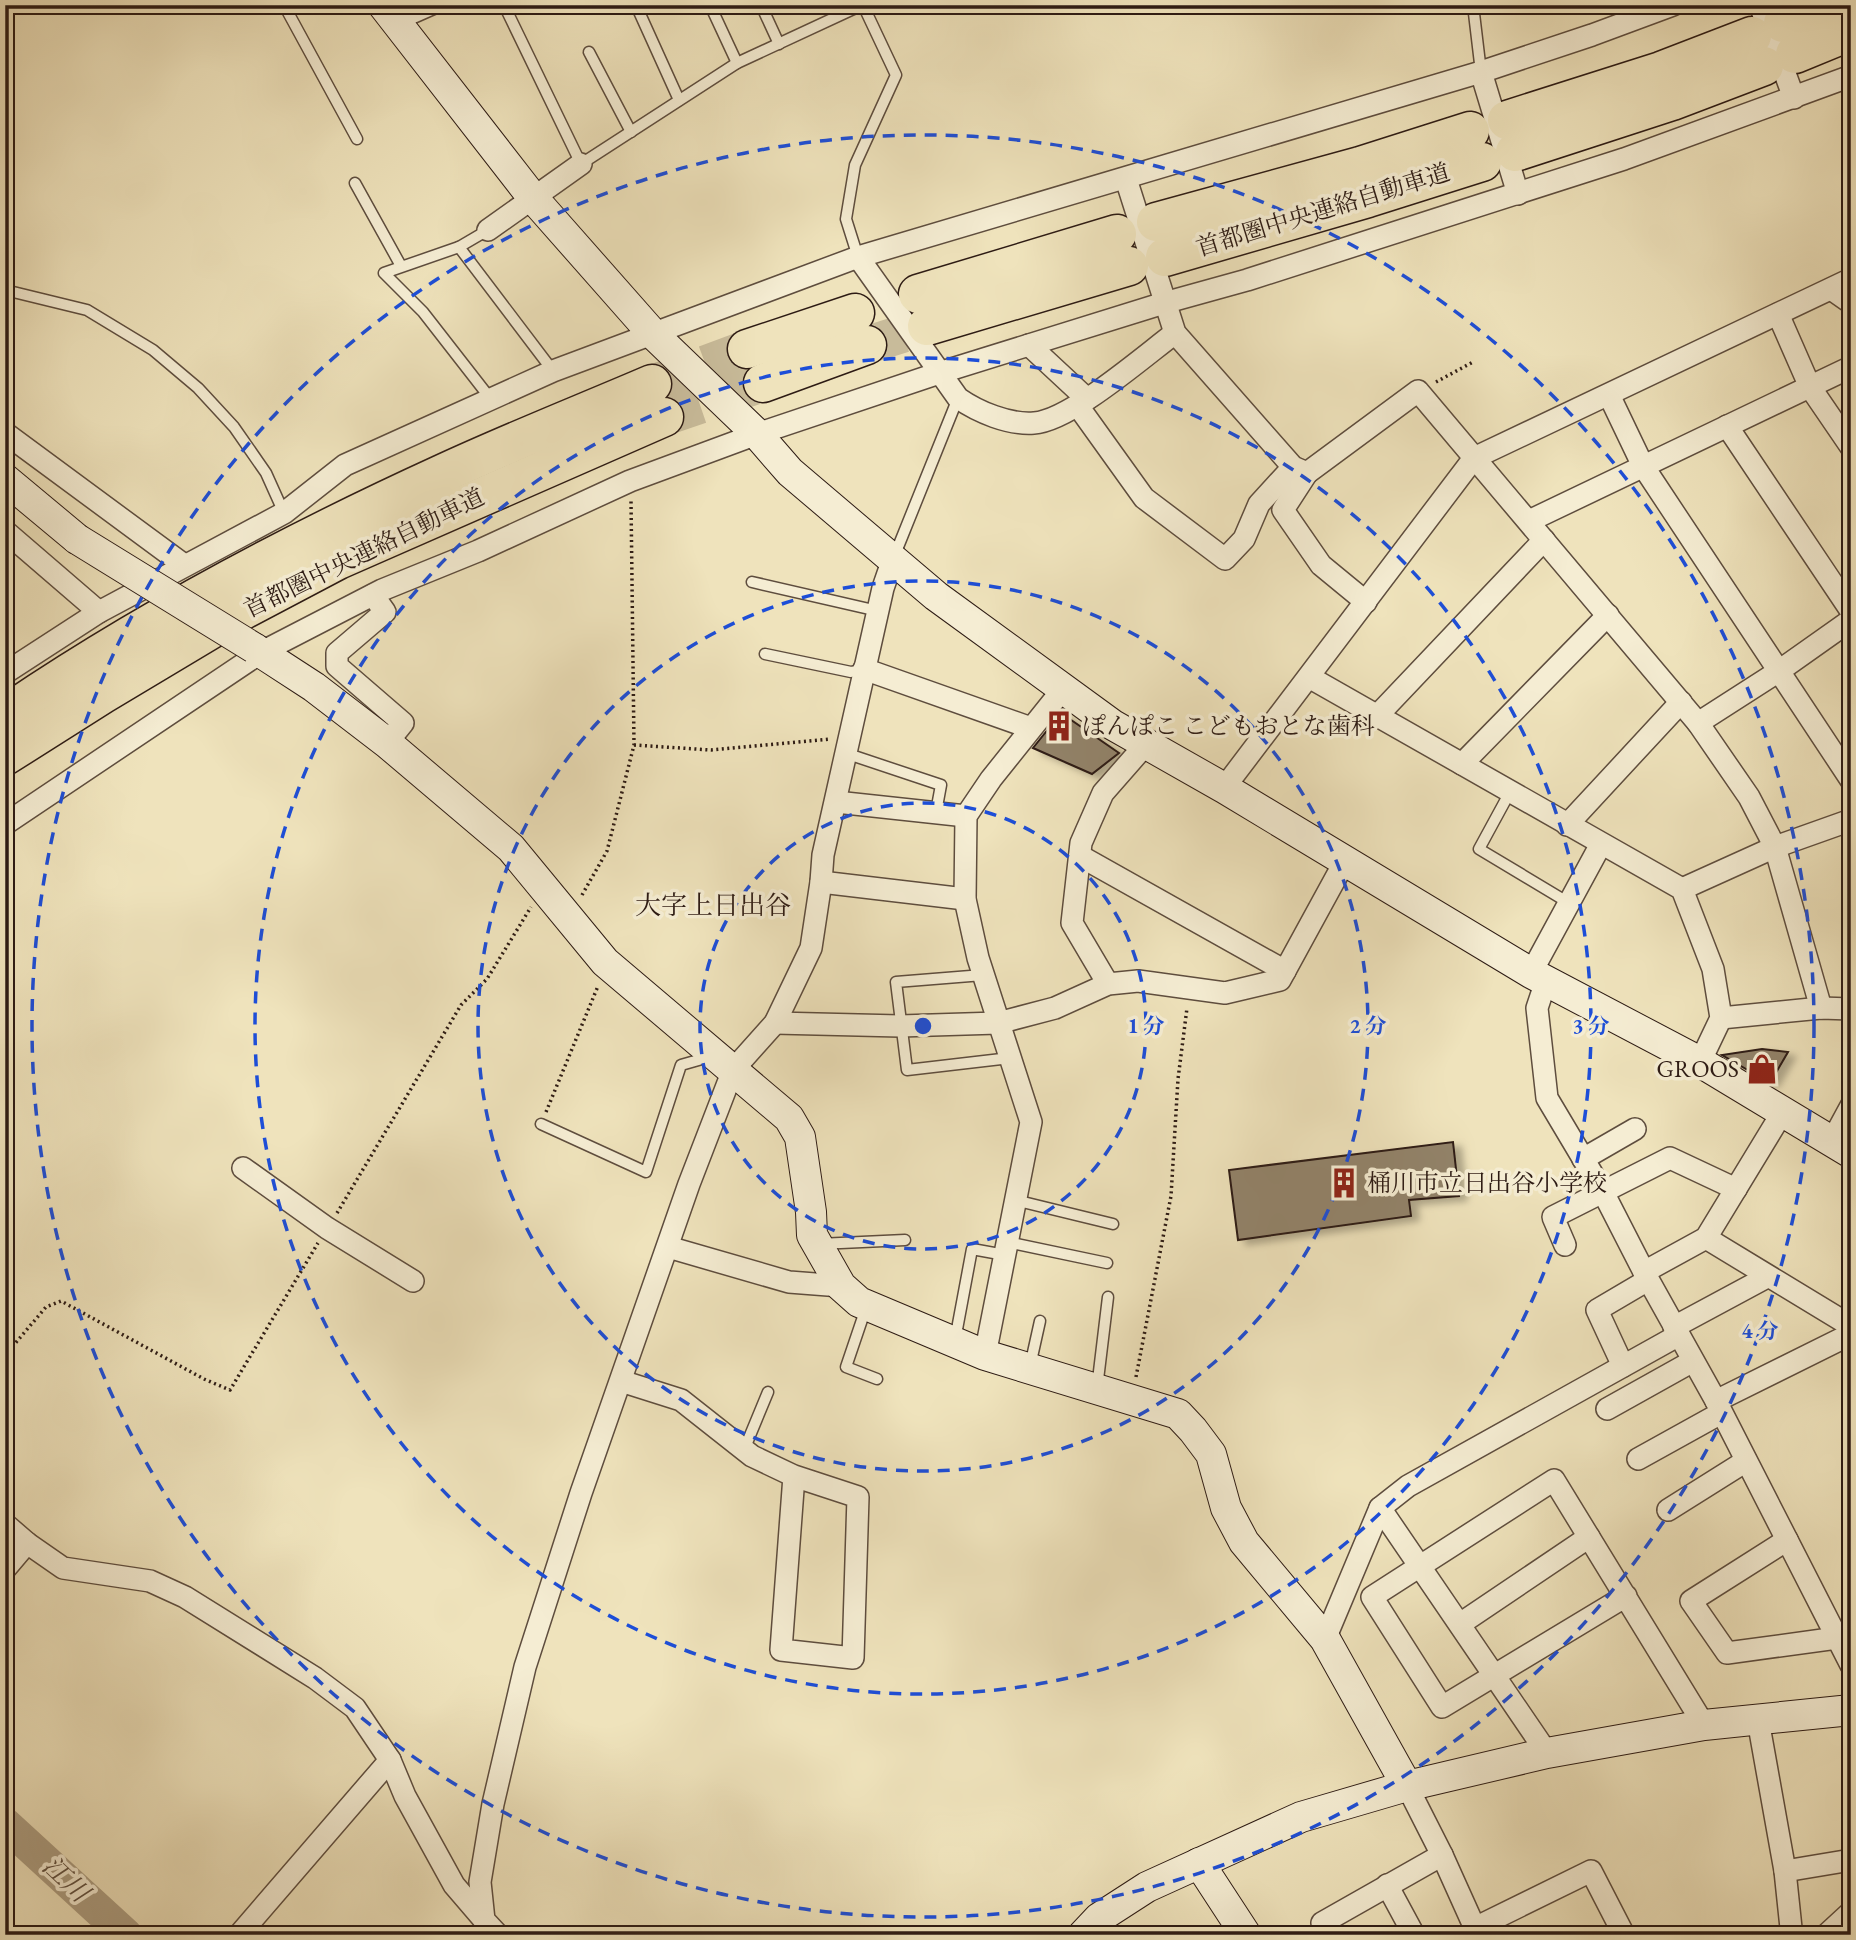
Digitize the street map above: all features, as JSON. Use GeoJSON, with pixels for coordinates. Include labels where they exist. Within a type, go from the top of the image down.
{"type":"FeatureCollection","features":[{"type":"Feature","properties":{"kind":"highway","name":"首都圏中央連絡自動車道"},"geometry":{"type":"LineString","coordinates":[[1771,37],[1826,5]]}},
{"type":"Feature","properties":{"kind":"highway","name":"首都圏中央連絡自動車道"},"geometry":{"type":"LineString","coordinates":[[922,310],[1142,245],[1360,166],[1493,141],[1661,71],[1771,37],[1851,30]]}},
{"type":"Feature","properties":{"kind":"highway"},"geometry":{"type":"LineString","coordinates":[[755,366],[861,329]]}},
{"type":"Feature","properties":{"kind":"highway","name":"首都圏中央連絡自動車道"},"geometry":{"type":"LineString","coordinates":[[5,715],[78,666],[288,548],[442,474],[658,401],[245,609],[5,756]]}},
{"type":"Feature","properties":{"kind":"street"},"geometry":{"type":"LineString","coordinates":[[5,673],[99,612],[284,513],[345,466],[553,371],[858,257],[1481,72],[1674,5]]}},
{"type":"Feature","properties":{"kind":"street"},"geometry":{"type":"LineString","coordinates":[[390,15],[533,198],[653,334],[757,434],[790,472],[936,596],[1113,725],[1224,788],[1538,977],[1700,1062],[1841,1147],[1851,1106]]}},
{"type":"Feature","properties":{"kind":"street"},"geometry":{"type":"LineString","coordinates":[[1771,37],[1794,97]]}},
{"type":"Feature","properties":{"kind":"street"},"geometry":{"type":"LineString","coordinates":[[1481,72],[1518,194]]}},
{"type":"Feature","properties":{"kind":"street"},"geometry":{"type":"LineString","coordinates":[[5,824],[257,651],[373,595],[478,551],[631,481],[757,434],[939,373],[1247,280],[1625,159],[1851,76]]}},
{"type":"Feature","properties":{"kind":"street"},"geometry":{"type":"LineString","coordinates":[[488,230],[581,164]]}},
{"type":"Feature","properties":{"kind":"street"},"geometry":{"type":"LineString","coordinates":[[1126,179],[1175,333],[1300,470]]}},
{"type":"Feature","properties":{"kind":"street"},"geometry":{"type":"LineString","coordinates":[[858,257],[958,398],[974,409],[1012,421],[1034,424],[1055,418],[1082,402],[1175,333]]}},
{"type":"Feature","properties":{"kind":"street"},"geometry":{"type":"LineString","coordinates":[[1224,788],[1474,458],[1851,279]]}},
{"type":"Feature","properties":{"kind":"street"},"geometry":{"type":"LineString","coordinates":[[1831,289],[1851,303]]}},
{"type":"Feature","properties":{"kind":"street"},"geometry":{"type":"LineString","coordinates":[[1778,314],[1810,387],[1851,447]]}},
{"type":"Feature","properties":{"kind":"street"},"geometry":{"type":"LineString","coordinates":[[1029,345],[1082,402],[1144,498],[1226,559],[1244,540],[1259,504],[1300,470],[1418,391],[1699,723],[1749,797],[1775,847],[1821,1008]]}},
{"type":"Feature","properties":{"kind":"street"},"geometry":{"type":"LineString","coordinates":[[1529,521],[1851,367]]}},
{"type":"Feature","properties":{"kind":"street"},"geometry":{"type":"LineString","coordinates":[[1609,395],[1643,466],[1851,780]]}},
{"type":"Feature","properties":{"kind":"street"},"geometry":{"type":"LineString","coordinates":[[1727,426],[1851,611]]}},
{"type":"Feature","properties":{"kind":"street"},"geometry":{"type":"LineString","coordinates":[[5,433],[184,565]]}},
{"type":"Feature","properties":{"kind":"street"},"geometry":{"type":"LineString","coordinates":[[1300,470],[1283,510],[1321,565],[1366,602]]}},
{"type":"Feature","properties":{"kind":"street"},"geometry":{"type":"LineString","coordinates":[[5,479],[78,539],[314,687],[387,743],[511,848],[611,968],[789,1118],[800,1137],[812,1235],[841,1286],[859,1302],[985,1355],[1178,1414],[1211,1454],[1226,1508],[1244,1542],[1325,1639],[1407,1786],[1477,1931],[1591,1871],[1624,1935]]}},
{"type":"Feature","properties":{"kind":"street"},"geometry":{"type":"LineString","coordinates":[[5,531],[99,612]]}},
{"type":"Feature","properties":{"kind":"street"},"geometry":{"type":"LineString","coordinates":[[1377,716],[1544,540]]}},
{"type":"Feature","properties":{"kind":"street"},"geometry":{"type":"LineString","coordinates":[[491,1927],[480,1882],[493,1804],[525,1667],[581,1493],[690,1184],[724,1062],[775,1023],[811,948],[823,855],[883,588],[893,559]]}},
{"type":"Feature","properties":{"kind":"street"},"geometry":{"type":"LineString","coordinates":[[373,595],[385,612],[337,653],[337,666],[403,723],[387,743]]}},
{"type":"Feature","properties":{"kind":"street"},"geometry":{"type":"LineString","coordinates":[[1462,764],[1608,615]]}},
{"type":"Feature","properties":{"kind":"street"},"geometry":{"type":"LineString","coordinates":[[1699,723],[1851,620]]}},
{"type":"Feature","properties":{"kind":"street"},"geometry":{"type":"LineString","coordinates":[[864,669],[1031,728]]}},
{"type":"Feature","properties":{"kind":"street"},"geometry":{"type":"LineString","coordinates":[[1309,677],[1682,889],[1713,969],[1721,1018],[1700,1062]]}},
{"type":"Feature","properties":{"kind":"street"},"geometry":{"type":"LineString","coordinates":[[985,1355],[1031,1122],[983,975],[965,900],[966,816],[991,779],[1063,689]]}},
{"type":"Feature","properties":{"kind":"street"},"geometry":{"type":"LineString","coordinates":[[1567,825],[1681,702]]}},
{"type":"Feature","properties":{"kind":"street"},"geometry":{"type":"LineString","coordinates":[[1108,984],[1072,923],[1081,843],[1103,793],[1146,744]]}},
{"type":"Feature","properties":{"kind":"street"},"geometry":{"type":"LineString","coordinates":[[836,802],[966,816]]}},
{"type":"Feature","properties":{"kind":"street"},"geometry":{"type":"LineString","coordinates":[[1682,889],[1775,847],[1851,820]]}},
{"type":"Feature","properties":{"kind":"street"},"geometry":{"type":"LineString","coordinates":[[1601,844],[1569,902],[1538,977],[1537,1008],[1547,1098],[1603,1192],[1845,1648],[1727,1653],[1691,1601],[1787,1540]]}},
{"type":"Feature","properties":{"kind":"street"},"geometry":{"type":"LineString","coordinates":[[1080,856],[1285,971]]}},
{"type":"Feature","properties":{"kind":"street"},"geometry":{"type":"LineString","coordinates":[[775,1023],[900,1027],[998,1023],[1055,1008],[1108,984],[1138,981],[1225,993],[1280,980],[1345,861]]}},
{"type":"Feature","properties":{"kind":"street"},"geometry":{"type":"LineString","coordinates":[[821,882],[965,900]]}},
{"type":"Feature","properties":{"kind":"street"},"geometry":{"type":"LineString","coordinates":[[1721,1018],[1821,1008],[1851,1009]]}},
{"type":"Feature","properties":{"kind":"street"},"geometry":{"type":"LineString","coordinates":[[1623,1366],[1597,1310],[1706,1238],[1782,1113]]}},
{"type":"Feature","properties":{"kind":"street"},"geometry":{"type":"LineString","coordinates":[[1583,1159],[1635,1129]]}},
{"type":"Feature","properties":{"kind":"street"},"geometry":{"type":"LineString","coordinates":[[1565,1245],[1553,1217],[1670,1158],[1735,1189]]}},
{"type":"Feature","properties":{"kind":"street"},"geometry":{"type":"LineString","coordinates":[[243,1168],[327,1228],[413,1281]]}},
{"type":"Feature","properties":{"kind":"street"},"geometry":{"type":"LineString","coordinates":[[1706,1238],[1851,1326]]}},
{"type":"Feature","properties":{"kind":"street"},"geometry":{"type":"LineString","coordinates":[[668,1247],[789,1282],[841,1286]]}},
{"type":"Feature","properties":{"kind":"street"},"geometry":{"type":"LineString","coordinates":[[1325,1639],[1380,1508],[1408,1486],[1623,1366],[1767,1277]]}},
{"type":"Feature","properties":{"kind":"street"},"geometry":{"type":"LineString","coordinates":[[1638,1459],[1719,1407],[1851,1334]]}},
{"type":"Feature","properties":{"kind":"street"},"geometry":{"type":"LineString","coordinates":[[1607,1409],[1693,1361]]}},
{"type":"Feature","properties":{"kind":"street"},"geometry":{"type":"LineString","coordinates":[[621,1381],[681,1400],[752,1456],[794,1476],[858,1497],[853,1658],[780,1650],[794,1476]]}},
{"type":"Feature","properties":{"kind":"street"},"geometry":{"type":"LineString","coordinates":[[1668,1510],[1746,1461]]}},
{"type":"Feature","properties":{"kind":"street"},"geometry":{"type":"LineString","coordinates":[[1626,1596],[1442,1707],[1372,1597],[1554,1480],[1626,1596],[1704,1725]]}},
{"type":"Feature","properties":{"kind":"street"},"geometry":{"type":"LineString","coordinates":[[1380,1508],[1547,1753]]}},
{"type":"Feature","properties":{"kind":"street"},"geometry":{"type":"LineString","coordinates":[[5,1524],[63,1568],[150,1581],[185,1597],[315,1678],[355,1708],[390,1760],[405,1796],[454,1885],[491,1927]]}},
{"type":"Feature","properties":{"kind":"street"},"geometry":{"type":"LineString","coordinates":[[1460,1624],[1589,1537]]}},
{"type":"Feature","properties":{"kind":"street"},"geometry":{"type":"LineString","coordinates":[[5,1569],[27,1543]]}},
{"type":"Feature","properties":{"kind":"street"},"geometry":{"type":"LineString","coordinates":[[1083,1935],[1099,1918],[1147,1887],[1301,1817],[1407,1786],[1547,1753],[1704,1725],[1851,1710]]}},
{"type":"Feature","properties":{"kind":"street"},"geometry":{"type":"LineString","coordinates":[[1758,1720],[1784,1871],[1791,1928],[1788,1935]]}},
{"type":"Feature","properties":{"kind":"street"},"geometry":{"type":"LineString","coordinates":[[239,1935],[390,1760]]}},
{"type":"Feature","properties":{"kind":"street"},"geometry":{"type":"LineString","coordinates":[[1328,1935],[1322,1923],[1442,1855]]}},
{"type":"Feature","properties":{"kind":"street"},"geometry":{"type":"LineString","coordinates":[[1784,1871],[1851,1860]]}},
{"type":"Feature","properties":{"kind":"street"},"geometry":{"type":"LineString","coordinates":[[1199,1863],[1246,1935]]}},
{"type":"Feature","properties":{"kind":"street"},"geometry":{"type":"LineString","coordinates":[[1387,1885],[1414,1935]]}},
{"type":"Feature","properties":{"kind":"street"},"geometry":{"type":"LineString","coordinates":[[1826,1935],[1851,1912]]}},
{"type":"Feature","properties":{"kind":"lane"},"geometry":{"type":"LineString","coordinates":[[284,5],[356,139]]}},
{"type":"Feature","properties":{"kind":"lane"},"geometry":{"type":"LineString","coordinates":[[390,15],[443,5]]}},
{"type":"Feature","properties":{"kind":"lane"},"geometry":{"type":"LineString","coordinates":[[505,5],[581,164],[737,63],[862,5],[896,75],[855,165],[846,219],[858,257]]}},
{"type":"Feature","properties":{"kind":"lane"},"geometry":{"type":"LineString","coordinates":[[636,5],[679,100]]}},
{"type":"Feature","properties":{"kind":"lane"},"geometry":{"type":"LineString","coordinates":[[710,5],[737,63]]}},
{"type":"Feature","properties":{"kind":"lane"},"geometry":{"type":"LineString","coordinates":[[761,5],[779,44]]}},
{"type":"Feature","properties":{"kind":"lane"},"geometry":{"type":"LineString","coordinates":[[1473,5],[1481,72]]}},
{"type":"Feature","properties":{"kind":"lane"},"geometry":{"type":"LineString","coordinates":[[589,52],[631,132]]}},
{"type":"Feature","properties":{"kind":"lane"},"geometry":{"type":"LineString","coordinates":[[355,183],[401,266]]}},
{"type":"Feature","properties":{"kind":"lane"},"geometry":{"type":"LineString","coordinates":[[488,230],[459,247],[384,274],[423,312],[490,398]]}},
{"type":"Feature","properties":{"kind":"lane"},"geometry":{"type":"LineString","coordinates":[[459,247],[553,371]]}},
{"type":"Feature","properties":{"kind":"lane"},"geometry":{"type":"LineString","coordinates":[[5,289],[87,310],[153,350],[198,388],[234,427],[266,472],[284,513]]}},
{"type":"Feature","properties":{"kind":"lane"},"geometry":{"type":"LineString","coordinates":[[893,559],[958,398]]}},
{"type":"Feature","properties":{"kind":"lane"},"geometry":{"type":"LineString","coordinates":[[752,582],[878,611]]}},
{"type":"Feature","properties":{"kind":"lane"},"geometry":{"type":"LineString","coordinates":[[765,654],[851,672],[864,669]]}},
{"type":"Feature","properties":{"kind":"lane"},"geometry":{"type":"LineString","coordinates":[[847,745],[941,785],[936,812]]}},
{"type":"Feature","properties":{"kind":"lane"},"geometry":{"type":"LineString","coordinates":[[1510,792],[1479,849],[1569,902]]}},
{"type":"Feature","properties":{"kind":"lane"},"geometry":{"type":"LineString","coordinates":[[983,975],[896,982],[907,1070],[1010,1058]]}},
{"type":"Feature","properties":{"kind":"lane"},"geometry":{"type":"LineString","coordinates":[[541,1124],[646,1172],[681,1065],[724,1062]]}},
{"type":"Feature","properties":{"kind":"lane"},"geometry":{"type":"LineString","coordinates":[[1015,1200],[1113,1224]]}},
{"type":"Feature","properties":{"kind":"lane"},"geometry":{"type":"LineString","coordinates":[[817,1244],[905,1240]]}},
{"type":"Feature","properties":{"kind":"lane"},"geometry":{"type":"LineString","coordinates":[[954,1342],[972,1249],[1006,1249],[1107,1263]]}},
{"type":"Feature","properties":{"kind":"lane"},"geometry":{"type":"LineString","coordinates":[[1097,1389],[1108,1297]]}},
{"type":"Feature","properties":{"kind":"lane"},"geometry":{"type":"LineString","coordinates":[[867,1305],[846,1367],[877,1379]]}},
{"type":"Feature","properties":{"kind":"lane"},"geometry":{"type":"LineString","coordinates":[[1030,1369],[1040,1321]]}},
{"type":"Feature","properties":{"kind":"lane"},"geometry":{"type":"LineString","coordinates":[[744,1450],[768,1392]]}},
{"type":"Feature","properties":{"kind":"path"},"geometry":{"type":"LineString","coordinates":[[1418,391],[1473,362]]}},
{"type":"Feature","properties":{"kind":"path"},"geometry":{"type":"LineString","coordinates":[[569,919],[607,851],[634,745],[631,481]]}},
{"type":"Feature","properties":{"kind":"path"},"geometry":{"type":"LineString","coordinates":[[634,745],[711,750],[847,745]]}},
{"type":"Feature","properties":{"kind":"path"},"geometry":{"type":"LineString","coordinates":[[541,1124],[599,983],[611,968]]}},
{"type":"Feature","properties":{"kind":"path"},"geometry":{"type":"LineString","coordinates":[[1135,1381],[1171,1196],[1178,1079],[1189,988]]}},
{"type":"Feature","properties":{"kind":"building","name":"ぽんぽこ こどもおとな歯科"},"geometry":{"type":"Polygon","coordinates":[[[1061,713],[1119,753],[1092,774],[1033,748],[1061,713]]]}},
{"type":"Feature","properties":{"kind":"building","name":"GROOS"},"geometry":{"type":"Polygon","coordinates":[[[1762,1049],[1788,1052],[1770,1083],[1722,1055],[1762,1049]]]}},
{"type":"Feature","properties":{"kind":"building","name":"桶川市立日出谷小学校"},"geometry":{"type":"Polygon","coordinates":[[[1453,1142],[1459,1196],[1409,1200],[1411,1216],[1238,1240],[1229,1170],[1453,1142]]]}},
{"type":"Feature","properties":{"kind":"waterway","name":"江川"},"geometry":{"type":"LineString","coordinates":[[5,1824],[126,1935]]}},
{"type":"Feature","properties":{"kind":"tunnel"},"geometry":{"type":"LineString","coordinates":[[867,345],[927,326]]}},
{"type":"Feature","properties":{"kind":"tunnel"},"geometry":{"type":"LineString","coordinates":[[652,384],[747,349]]}},
{"type":"Feature","properties":{"kind":"tunnel"},"geometry":{"type":"LineString","coordinates":[[664,417],[763,383]]}},
{"type":"Feature","properties":{"kind":"place","name":"ぽんぽこ こどもおとな歯科"},"geometry":{"type":"Point","coordinates":[1059,726]}},
{"type":"Feature","properties":{"kind":"place","name":"GROOS"},"geometry":{"type":"Point","coordinates":[1762,1069]}},
{"type":"Feature","properties":{"kind":"place","name":"桶川市立日出谷小学校"},"geometry":{"type":"Point","coordinates":[1344,1183]}},
{"type":"Feature","properties":{"kind":"district","name":"大字上日出谷"},"geometry":{"type":"Point","coordinates":[713,905]}}]}
